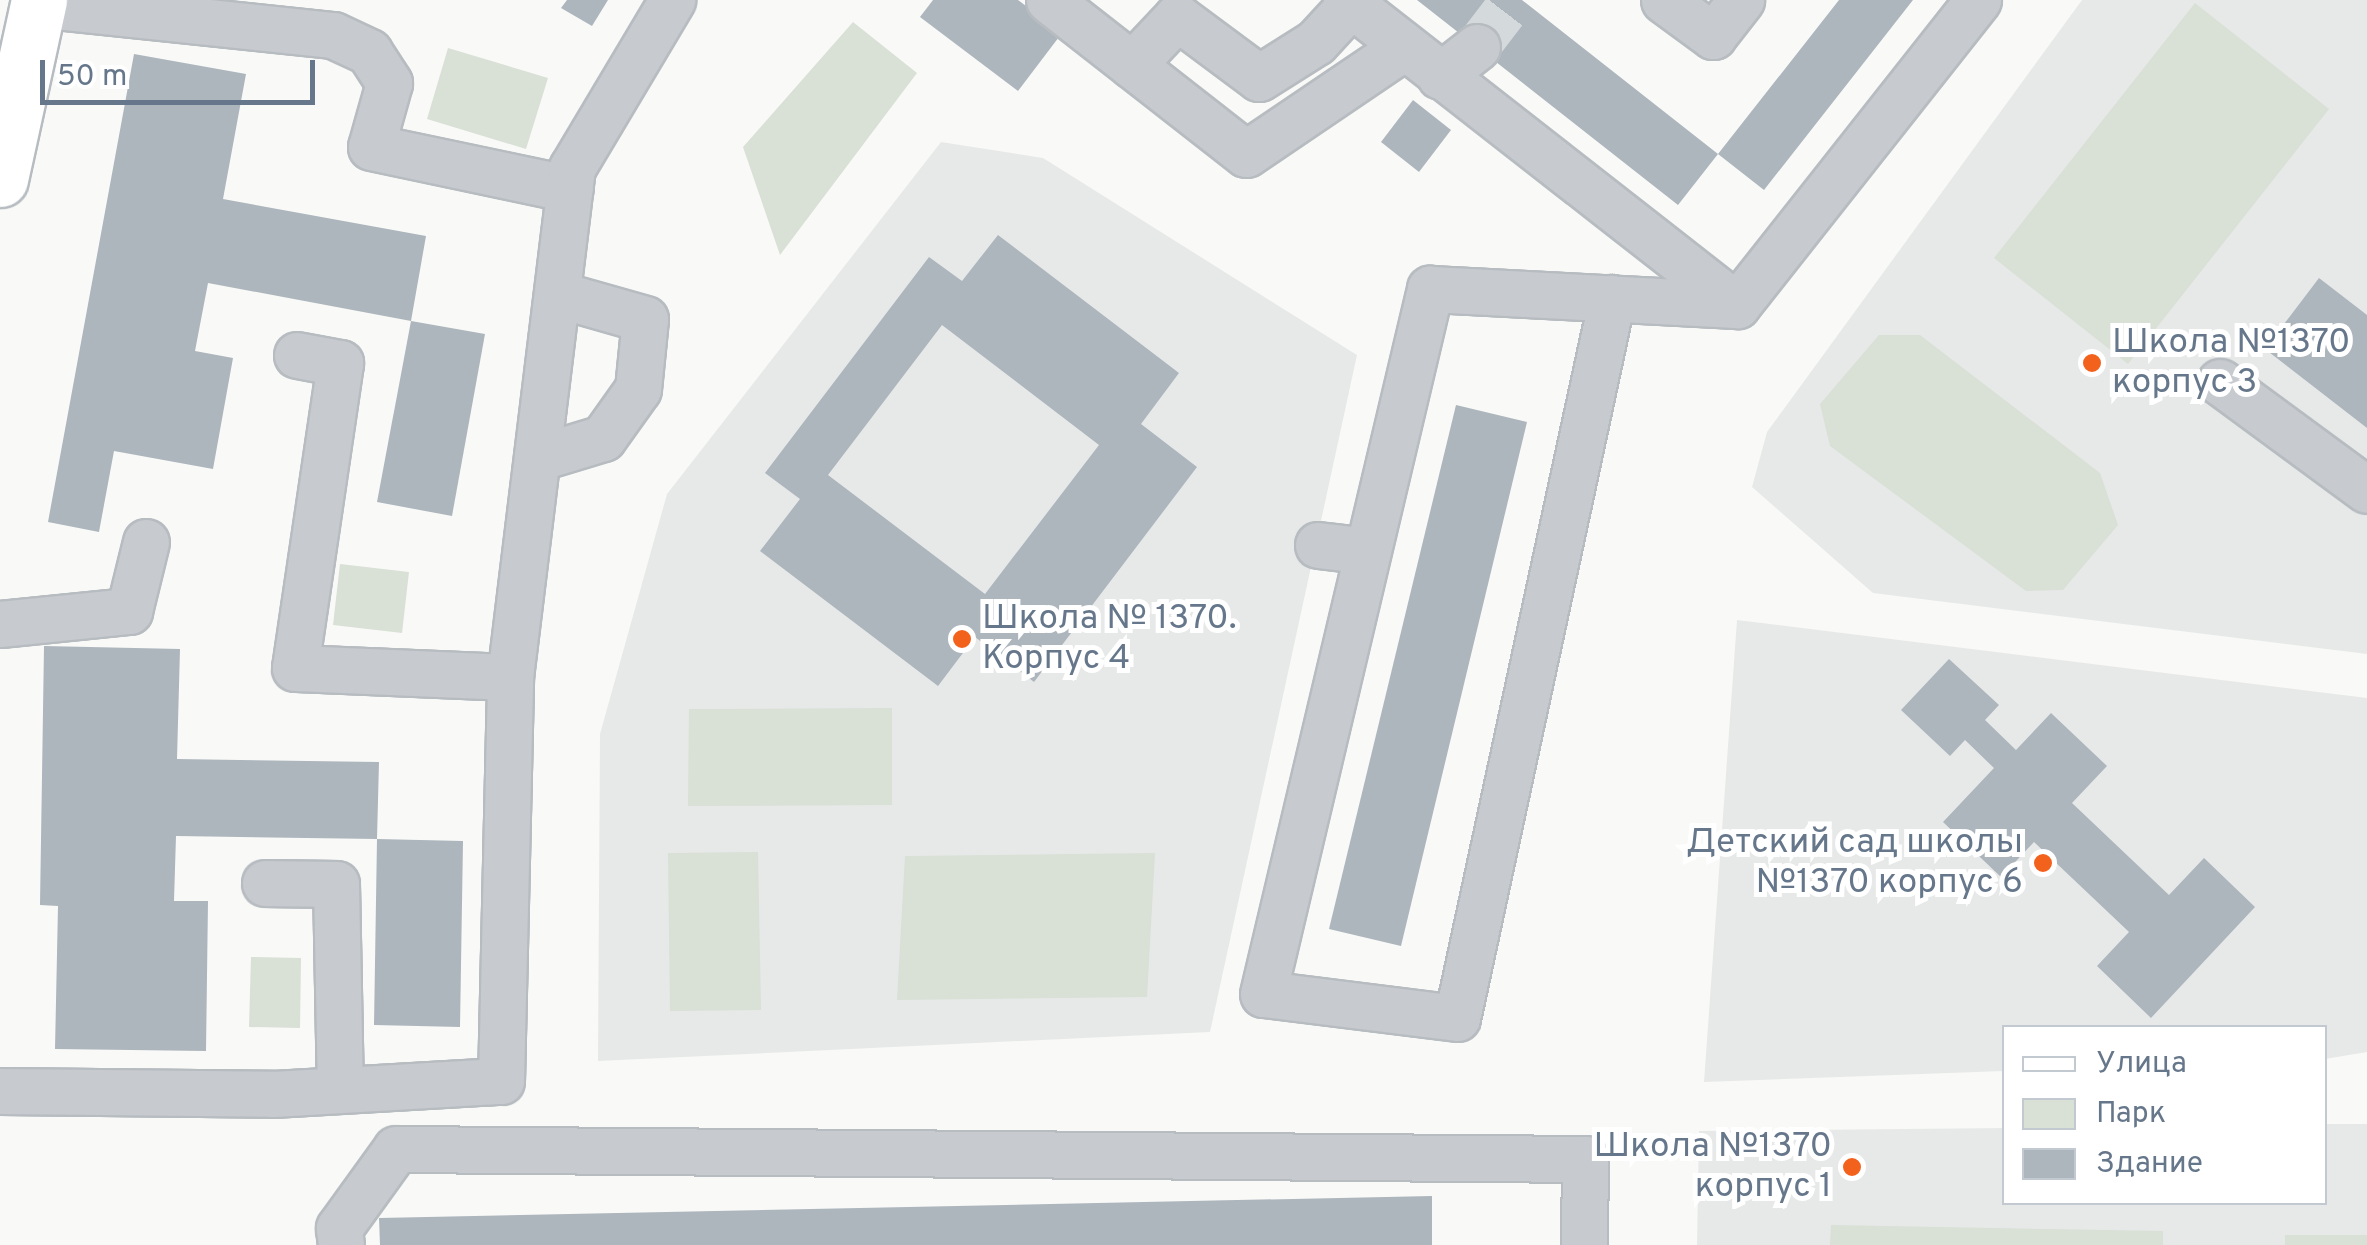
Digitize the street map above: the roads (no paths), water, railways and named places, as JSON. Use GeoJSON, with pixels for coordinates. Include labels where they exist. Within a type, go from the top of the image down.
{"type":"FeatureCollection","features":[{"type":"Feature","properties":{"kind":"main road"},"geometry":{"type":"LineString","coordinates":[[0,179],[38,2]]}},
{"type":"Feature","properties":{"kind":"lane"},"geometry":{"type":"LineString","coordinates":[[0,1091],[273,1094],[340,1084],[501,1081],[510,677],[570,189],[583,143],[672,0]]}},
{"type":"Feature","properties":{"kind":"lane"},"geometry":{"type":"LineString","coordinates":[[1049,0],[1246,154],[1404,47]]}},
{"type":"Feature","properties":{"kind":"lane"},"geometry":{"type":"LineString","coordinates":[[1664,0],[1713,36],[1741,0]]}},
{"type":"Feature","properties":{"kind":"lane"},"geometry":{"type":"LineString","coordinates":[[38,2],[333,35],[368,52],[389,83],[371,147],[570,189]]}},
{"type":"Feature","properties":{"kind":"lane"},"geometry":{"type":"LineString","coordinates":[[1132,65],[1178,17],[1259,78],[1316,42],[1348,2],[1738,305]]}},
{"type":"Feature","properties":{"kind":"lane"},"geometry":{"type":"LineString","coordinates":[[1738,305],[1968,3]]}},
{"type":"Feature","properties":{"kind":"lane"},"geometry":{"type":"LineString","coordinates":[[1440,76],[1478,48]]}},
{"type":"Feature","properties":{"kind":"lane"},"geometry":{"type":"LineString","coordinates":[[1612,298],[1457,1018],[1263,994],[1430,289],[1612,298],[1738,305]]}},
{"type":"Feature","properties":{"kind":"lane"},"geometry":{"type":"LineString","coordinates":[[537,458],[603,438],[638,388],[645,319],[557,294]]}},
{"type":"Feature","properties":{"kind":"lane"},"geometry":{"type":"LineString","coordinates":[[297,355],[340,363],[295,668],[510,677]]}},
{"type":"Feature","properties":{"kind":"lane"},"geometry":{"type":"LineString","coordinates":[[2220,382],[2367,490]]}},
{"type":"Feature","properties":{"kind":"lane"},"geometry":{"type":"LineString","coordinates":[[0,624],[129,612],[146,542]]}},
{"type":"Feature","properties":{"kind":"lane"},"geometry":{"type":"LineString","coordinates":[[1318,545],[1368,551]]}},
{"type":"Feature","properties":{"kind":"lane"},"geometry":{"type":"LineString","coordinates":[[265,883],[336,884],[340,1084]]}},
{"type":"Feature","properties":{"kind":"lane"},"geometry":{"type":"LineString","coordinates":[[341,1245],[339,1228],[396,1149],[1585,1159],[1584,1245]]}},
{"type":"Feature","properties":{"kind":"tunnel"},"geometry":{"type":"LineString","coordinates":[[1477,47],[1513,0]]}},
{"type":"Feature","properties":{"kind":"place","name":"Школа №1370 корпус 3"},"geometry":{"type":"Point","coordinates":[2092,363]}},
{"type":"Feature","properties":{"kind":"place","name":"Школа № 1370. Корпус 4"},"geometry":{"type":"Point","coordinates":[962,639]}},
{"type":"Feature","properties":{"kind":"place","name":"Детский сад школы №1370 корпус 6"},"geometry":{"type":"Point","coordinates":[2043,863]}},
{"type":"Feature","properties":{"kind":"place","name":"Школа №1370 корпус 1"},"geometry":{"type":"Point","coordinates":[1852,1167]}}]}
